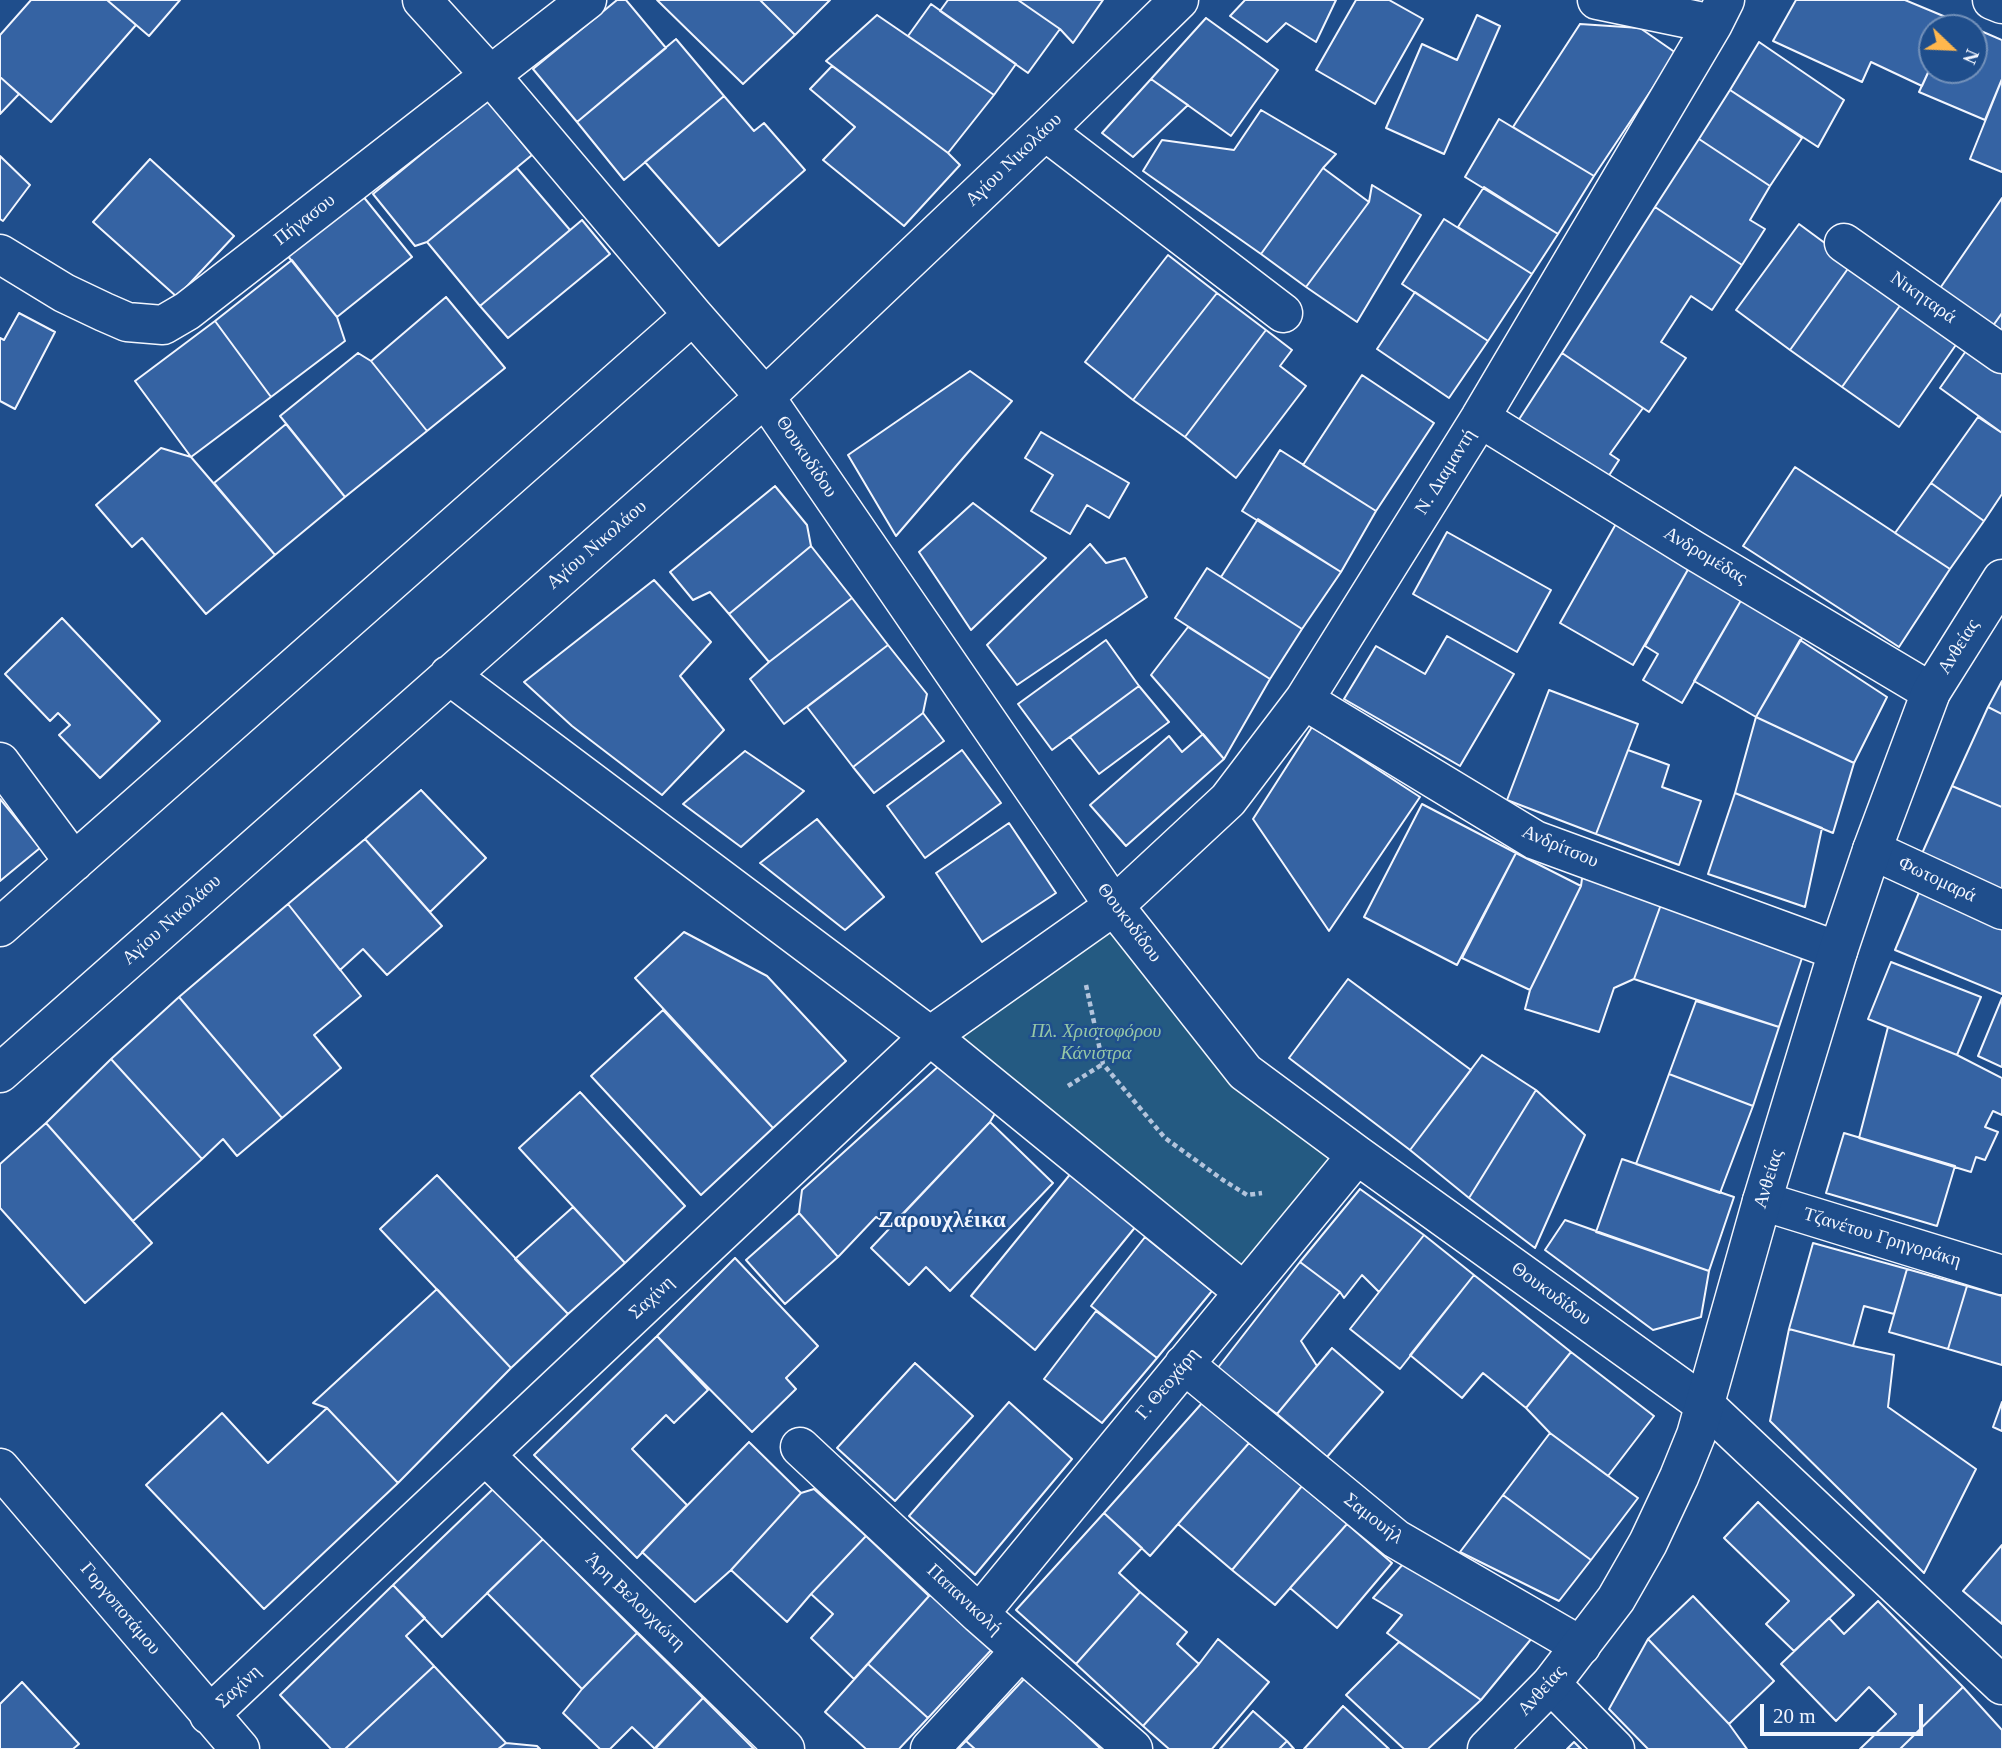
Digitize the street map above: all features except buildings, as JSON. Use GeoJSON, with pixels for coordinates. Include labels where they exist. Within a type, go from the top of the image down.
{"type":"FeatureCollection","features":[{"type":"Feature","properties":{"kind":"street","name":"Θουκυδίδου"},"geometry":{"type":"LineString","coordinates":[[422,0],[491,76],[765,397],[1114,906],[1245,1072],[1705,1405],[2002,1685]]}},
{"type":"Feature","properties":{"kind":"street","name":"Πήγασου"},"geometry":{"type":"LineString","coordinates":[[0,254],[64,293],[127,322],[163,324],[187,311],[587,0]]}},
{"type":"Feature","properties":{"kind":"street","name":"Αγίου Νικολάου"},"geometry":{"type":"LineString","coordinates":[[0,1073],[765,397],[1179,0]]}},
{"type":"Feature","properties":{"kind":"street"},"geometry":{"type":"LineString","coordinates":[[1597,0],[1719,12]]}},
{"type":"Feature","properties":{"kind":"street"},"geometry":{"type":"LineString","coordinates":[[1993,0],[2002,4]]}},
{"type":"Feature","properties":{"kind":"street","name":"Ν. Διαμαντή"},"geometry":{"type":"LineString","coordinates":[[1114,906],[1228,800],[1304,700],[1480,418],[1719,12]]}},
{"type":"Feature","properties":{"kind":"street"},"geometry":{"type":"LineString","coordinates":[[1045,131],[1283,313]]}},
{"type":"Feature","properties":{"kind":"street","name":"Νικηταρά"},"geometry":{"type":"LineString","coordinates":[[1844,243],[2002,354]]}},
{"type":"Feature","properties":{"kind":"street"},"geometry":{"type":"LineString","coordinates":[[0,927],[693,315]]}},
{"type":"Feature","properties":{"kind":"street","name":"Ανδρομέδας"},"geometry":{"type":"LineString","coordinates":[[1480,418],[1693,550],[1931,692]]}},
{"type":"Feature","properties":{"kind":"street","name":"Ανθείας"},"geometry":{"type":"LineString","coordinates":[[1487,1749],[1551,1684],[1616,1599],[1648,1543],[1679,1477],[1696,1435],[1762,1201],[1838,951],[1872,850],[1931,692],[2002,579]]}},
{"type":"Feature","properties":{"kind":"street"},"geometry":{"type":"LineString","coordinates":[[449,675],[930,1036],[1244,1292]]}},
{"type":"Feature","properties":{"kind":"street","name":"Ανδρίτσου"},"geometry":{"type":"LineString","coordinates":[[1304,700],[1535,841],[1838,951]]}},
{"type":"Feature","properties":{"kind":"street"},"geometry":{"type":"LineString","coordinates":[[0,762],[74,862]]}},
{"type":"Feature","properties":{"kind":"street","name":"Φωτομαρά"},"geometry":{"type":"LineString","coordinates":[[1872,850],[2002,910]]}},
{"type":"Feature","properties":{"kind":"street","name":"Σαχίνη"},"geometry":{"type":"LineString","coordinates":[[209,1715],[930,1036],[1114,906]]}},
{"type":"Feature","properties":{"kind":"street","name":"Γ. Θεοχάρη"},"geometry":{"type":"LineString","coordinates":[[979,1614],[1357,1155]]}},
{"type":"Feature","properties":{"kind":"street","name":"Τζανέτου Γρηγοράκη"},"geometry":{"type":"LineString","coordinates":[[1762,1201],[2002,1275]]}},
{"type":"Feature","properties":{"kind":"street","name":"Σαμουήλ"},"geometry":{"type":"LineString","coordinates":[[1184,1364],[1396,1539],[1581,1646]]}},
{"type":"Feature","properties":{"kind":"street","name":"Παπανικολή"},"geometry":{"type":"LineString","coordinates":[[800,1447],[979,1614],[1133,1749]]}},
{"type":"Feature","properties":{"kind":"street","name":"Άρη Βελουχιώτη"},"geometry":{"type":"LineString","coordinates":[[485,1455],[785,1749]]}},
{"type":"Feature","properties":{"kind":"street","name":"Γοργοποτάμου"},"geometry":{"type":"LineString","coordinates":[[0,1468],[240,1749]]}},
{"type":"Feature","properties":{"kind":"street"},"geometry":{"type":"LineString","coordinates":[[930,1749],[1020,1651]]}},
{"type":"Feature","properties":{"kind":"street"},"geometry":{"type":"LineString","coordinates":[[1551,1684],[1615,1749]]}},
{"type":"Feature","properties":{"kind":"path"},"geometry":{"type":"LineString","coordinates":[[1075,933],[1103,1064],[1165,1138],[1247,1195],[1330,1188]]}},
{"type":"Feature","properties":{"kind":"green space","name":"Πλ. Χριστοφόρου Κάνιστρα"},"geometry":{"type":"Polygon","coordinates":[[[1114,906],[1245,1072],[1357,1155],[1244,1292],[930,1036],[1114,906]]]}},
{"type":"Feature","properties":{"kind":"district","name":"Ζαρουχλέικα"},"geometry":{"type":"Point","coordinates":[942,1221]}}]}
